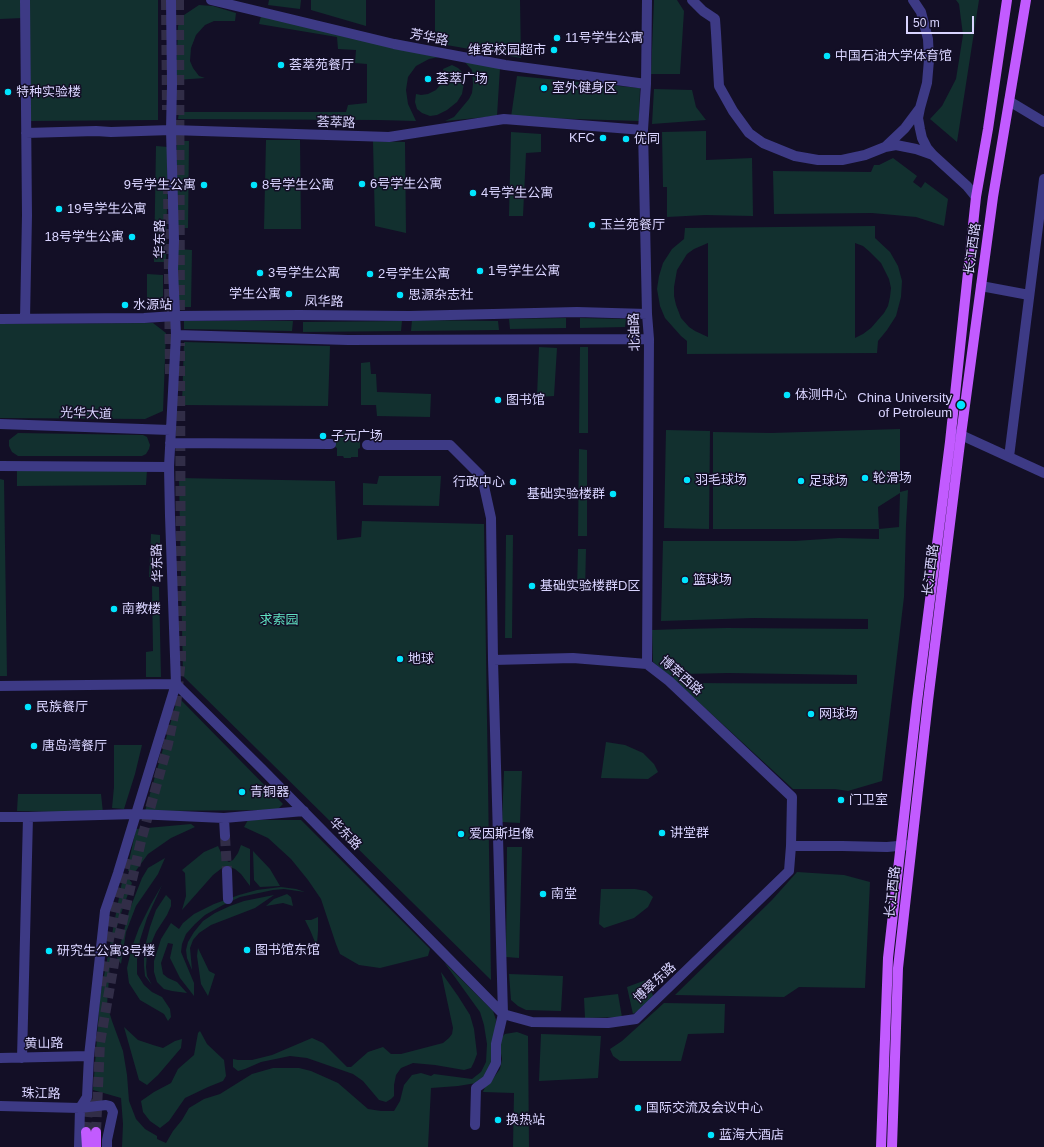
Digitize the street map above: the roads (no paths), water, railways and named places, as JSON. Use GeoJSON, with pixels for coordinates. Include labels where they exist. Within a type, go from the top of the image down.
{"type":"FeatureCollection","features":[{"type":"Feature","properties":{"kind":"main road","name":"长江西路"},"geometry":{"type":"LineString","coordinates":[[881,1147],[887,969],[917,702],[950,434],[976,197],[988,129],[1007,0]]}},
{"type":"Feature","properties":{"kind":"main road","name":"长江西路"},"geometry":{"type":"LineString","coordinates":[[892,1147],[898,968],[928,701],[961,435],[993,197],[1026,0]]}},
{"type":"Feature","properties":{"kind":"main road"},"geometry":{"type":"LineString","coordinates":[[86,1147],[91,1132],[96,1147]]}},
{"type":"Feature","properties":{"kind":"street"},"geometry":{"type":"LineString","coordinates":[[24,0],[27,236],[25,319]]}},
{"type":"Feature","properties":{"kind":"street","name":"华东路"},"geometry":{"type":"LineString","coordinates":[[171,0],[171,130],[174,240],[173,270],[176,335],[169,467],[176,684],[304,811],[503,1014]]}},
{"type":"Feature","properties":{"kind":"street","name":"芳华路"},"geometry":{"type":"LineString","coordinates":[[211,0],[401,46],[505,65],[646,84]]}},
{"type":"Feature","properties":{"kind":"street","name":"北油路"},"geometry":{"type":"LineString","coordinates":[[647,0],[646,84],[643,130],[647,314],[649,339],[647,664]]}},
{"type":"Feature","properties":{"kind":"street"},"geometry":{"type":"LineString","coordinates":[[692,0],[703,11],[715,19],[718,86],[733,111],[749,132],[763,143],[795,156],[818,160],[842,160],[866,155],[885,147],[896,145],[916,149],[933,156]]}},
{"type":"Feature","properties":{"kind":"street"},"geometry":{"type":"LineString","coordinates":[[913,0],[921,12],[928,39],[929,60],[927,83],[918,118],[920,129],[925,143],[933,156],[967,186],[976,197]]}},
{"type":"Feature","properties":{"kind":"street"},"geometry":{"type":"LineString","coordinates":[[1009,101],[1044,122]]}},
{"type":"Feature","properties":{"kind":"street"},"geometry":{"type":"LineString","coordinates":[[885,147],[905,128],[920,108]]}},
{"type":"Feature","properties":{"kind":"street","name":"荟萃路"},"geometry":{"type":"LineString","coordinates":[[26,133],[171,130],[389,137],[504,119],[643,130]]}},
{"type":"Feature","properties":{"kind":"street"},"geometry":{"type":"LineString","coordinates":[[1009,457],[1044,179]]}},
{"type":"Feature","properties":{"kind":"street"},"geometry":{"type":"LineString","coordinates":[[981,286],[1029,295]]}},
{"type":"Feature","properties":{"kind":"street","name":"凤华路"},"geometry":{"type":"LineString","coordinates":[[0,319],[307,315],[409,316],[577,312],[647,314]]}},
{"type":"Feature","properties":{"kind":"street"},"geometry":{"type":"LineString","coordinates":[[176,335],[348,340],[649,339]]}},
{"type":"Feature","properties":{"kind":"street","name":"光华大道"},"geometry":{"type":"LineString","coordinates":[[0,424],[170,430]]}},
{"type":"Feature","properties":{"kind":"street"},"geometry":{"type":"LineString","coordinates":[[950,434],[961,435],[1044,473]]}},
{"type":"Feature","properties":{"kind":"street"},"geometry":{"type":"LineString","coordinates":[[170,443],[331,444]]}},
{"type":"Feature","properties":{"kind":"street"},"geometry":{"type":"LineString","coordinates":[[367,445],[450,445],[482,477],[491,518],[493,660],[503,1014],[496,1044],[496,1063],[488,1080],[476,1088],[475,1125]]}},
{"type":"Feature","properties":{"kind":"street"},"geometry":{"type":"LineString","coordinates":[[0,466],[169,467]]}},
{"type":"Feature","properties":{"kind":"street","name":"博萃西路"},"geometry":{"type":"LineString","coordinates":[[493,660],[572,658],[647,664],[669,681],[792,797],[792,846]]}},
{"type":"Feature","properties":{"kind":"street"},"geometry":{"type":"LineString","coordinates":[[0,686],[176,684],[105,911],[89,1056],[87,1097],[80,1108],[79,1147]]}},
{"type":"Feature","properties":{"kind":"street"},"geometry":{"type":"LineString","coordinates":[[0,816],[28,817],[136,814],[224,818],[304,811]]}},
{"type":"Feature","properties":{"kind":"street"},"geometry":{"type":"LineString","coordinates":[[22,1058],[28,817]]}},
{"type":"Feature","properties":{"kind":"street"},"geometry":{"type":"LineString","coordinates":[[224,818],[225,836]]}},
{"type":"Feature","properties":{"kind":"street"},"geometry":{"type":"LineString","coordinates":[[792,846],[887,847],[912,845]]}},
{"type":"Feature","properties":{"kind":"street","name":"博翠东路"},"geometry":{"type":"LineString","coordinates":[[503,1014],[532,1022],[608,1023],[636,1019],[789,871],[792,846]]}},
{"type":"Feature","properties":{"kind":"street"},"geometry":{"type":"LineString","coordinates":[[227,872],[228,899]]}},
{"type":"Feature","properties":{"kind":"street","name":"黄山路"},"geometry":{"type":"LineString","coordinates":[[0,1058],[89,1056]]}},
{"type":"Feature","properties":{"kind":"street","name":"珠江路"},"geometry":{"type":"LineString","coordinates":[[0,1106],[80,1108],[106,1105],[112,1108],[113,1112],[107,1147]]}},
{"type":"Feature","properties":{"kind":"tunnel"},"geometry":{"type":"LineString","coordinates":[[166,0],[167,110]]}},
{"type":"Feature","properties":{"kind":"tunnel"},"geometry":{"type":"LineString","coordinates":[[179,0],[180,319]]}},
{"type":"Feature","properties":{"kind":"tunnel"},"geometry":{"type":"LineString","coordinates":[[168,184],[170,374]]}},
{"type":"Feature","properties":{"kind":"tunnel"},"geometry":{"type":"LineString","coordinates":[[96,1132],[100,1043],[118,941],[141,841],[168,744],[176,705],[181,659],[180,343]]}},
{"type":"Feature","properties":{"kind":"tunnel"},"geometry":{"type":"LineString","coordinates":[[225,836],[227,871]]}},
{"type":"Feature","properties":{"kind":"tunnel"},"geometry":{"type":"LineString","coordinates":[[101,986],[109,939],[127,858]]}},
{"type":"Feature","properties":{"kind":"tunnel"},"geometry":{"type":"LineString","coordinates":[[86,1132],[89,1099]]}},
{"type":"Feature","properties":{"kind":"place","name":"11号学生公寓"},"geometry":{"type":"Point","coordinates":[557,38]}},
{"type":"Feature","properties":{"kind":"place","name":"维客校园超市"},"geometry":{"type":"Point","coordinates":[554,50]}},
{"type":"Feature","properties":{"kind":"place","name":"中国石油大学体育馆"},"geometry":{"type":"Point","coordinates":[827,56]}},
{"type":"Feature","properties":{"kind":"place","name":"荟萃苑餐厅"},"geometry":{"type":"Point","coordinates":[281,65]}},
{"type":"Feature","properties":{"kind":"place","name":"荟萃广场"},"geometry":{"type":"Point","coordinates":[428,79]}},
{"type":"Feature","properties":{"kind":"place","name":"室外健身区"},"geometry":{"type":"Point","coordinates":[544,88]}},
{"type":"Feature","properties":{"kind":"place","name":"特种实验楼"},"geometry":{"type":"Point","coordinates":[8,92]}},
{"type":"Feature","properties":{"kind":"place","name":"KFC"},"geometry":{"type":"Point","coordinates":[603,138]}},
{"type":"Feature","properties":{"kind":"place","name":"优同"},"geometry":{"type":"Point","coordinates":[626,139]}},
{"type":"Feature","properties":{"kind":"place","name":"6号学生公寓"},"geometry":{"type":"Point","coordinates":[362,184]}},
{"type":"Feature","properties":{"kind":"place","name":"9号学生公寓"},"geometry":{"type":"Point","coordinates":[204,185]}},
{"type":"Feature","properties":{"kind":"place","name":"8号学生公寓"},"geometry":{"type":"Point","coordinates":[254,185]}},
{"type":"Feature","properties":{"kind":"place","name":"4号学生公寓"},"geometry":{"type":"Point","coordinates":[473,193]}},
{"type":"Feature","properties":{"kind":"place","name":"19号学生公寓"},"geometry":{"type":"Point","coordinates":[59,209]}},
{"type":"Feature","properties":{"kind":"place","name":"玉兰苑餐厅"},"geometry":{"type":"Point","coordinates":[592,225]}},
{"type":"Feature","properties":{"kind":"place","name":"18号学生公寓"},"geometry":{"type":"Point","coordinates":[132,237]}},
{"type":"Feature","properties":{"kind":"place","name":"1号学生公寓"},"geometry":{"type":"Point","coordinates":[480,271]}},
{"type":"Feature","properties":{"kind":"place","name":"3号学生公寓"},"geometry":{"type":"Point","coordinates":[260,273]}},
{"type":"Feature","properties":{"kind":"place","name":"2号学生公寓"},"geometry":{"type":"Point","coordinates":[370,274]}},
{"type":"Feature","properties":{"kind":"place","name":"学生公寓"},"geometry":{"type":"Point","coordinates":[289,294]}},
{"type":"Feature","properties":{"kind":"place","name":"思源杂志社"},"geometry":{"type":"Point","coordinates":[400,295]}},
{"type":"Feature","properties":{"kind":"place","name":"水源站"},"geometry":{"type":"Point","coordinates":[125,305]}},
{"type":"Feature","properties":{"kind":"place","name":"体测中心"},"geometry":{"type":"Point","coordinates":[787,395]}},
{"type":"Feature","properties":{"kind":"place","name":"图书馆"},"geometry":{"type":"Point","coordinates":[498,400]}},
{"type":"Feature","properties":{"kind":"place","name":"China University of Petroleum"},"geometry":{"type":"Point","coordinates":[961,405]}},
{"type":"Feature","properties":{"kind":"place","name":"子元广场"},"geometry":{"type":"Point","coordinates":[323,436]}},
{"type":"Feature","properties":{"kind":"place","name":"轮滑场"},"geometry":{"type":"Point","coordinates":[865,478]}},
{"type":"Feature","properties":{"kind":"place","name":"羽毛球场"},"geometry":{"type":"Point","coordinates":[687,480]}},
{"type":"Feature","properties":{"kind":"place","name":"足球场"},"geometry":{"type":"Point","coordinates":[801,481]}},
{"type":"Feature","properties":{"kind":"place","name":"行政中心"},"geometry":{"type":"Point","coordinates":[513,482]}},
{"type":"Feature","properties":{"kind":"place","name":"基础实验楼群"},"geometry":{"type":"Point","coordinates":[613,494]}},
{"type":"Feature","properties":{"kind":"place","name":"篮球场"},"geometry":{"type":"Point","coordinates":[685,580]}},
{"type":"Feature","properties":{"kind":"place","name":"基础实验楼群D区"},"geometry":{"type":"Point","coordinates":[532,586]}},
{"type":"Feature","properties":{"kind":"place","name":"南教楼"},"geometry":{"type":"Point","coordinates":[114,609]}},
{"type":"Feature","properties":{"kind":"place","name":"地球"},"geometry":{"type":"Point","coordinates":[400,659]}},
{"type":"Feature","properties":{"kind":"place","name":"民族餐厅"},"geometry":{"type":"Point","coordinates":[28,707]}},
{"type":"Feature","properties":{"kind":"place","name":"网球场"},"geometry":{"type":"Point","coordinates":[811,714]}},
{"type":"Feature","properties":{"kind":"place","name":"唐岛湾餐厅"},"geometry":{"type":"Point","coordinates":[34,746]}},
{"type":"Feature","properties":{"kind":"place","name":"青铜器"},"geometry":{"type":"Point","coordinates":[242,792]}},
{"type":"Feature","properties":{"kind":"place","name":"门卫室"},"geometry":{"type":"Point","coordinates":[841,800]}},
{"type":"Feature","properties":{"kind":"place","name":"讲堂群"},"geometry":{"type":"Point","coordinates":[662,833]}},
{"type":"Feature","properties":{"kind":"place","name":"爱因斯坦像"},"geometry":{"type":"Point","coordinates":[461,834]}},
{"type":"Feature","properties":{"kind":"place","name":"南堂"},"geometry":{"type":"Point","coordinates":[543,894]}},
{"type":"Feature","properties":{"kind":"place","name":"图书馆东馆"},"geometry":{"type":"Point","coordinates":[247,950]}},
{"type":"Feature","properties":{"kind":"place","name":"研究生公寓3号楼"},"geometry":{"type":"Point","coordinates":[49,951]}},
{"type":"Feature","properties":{"kind":"place","name":"国际交流及会议中心"},"geometry":{"type":"Point","coordinates":[638,1108]}},
{"type":"Feature","properties":{"kind":"place","name":"换热站"},"geometry":{"type":"Point","coordinates":[498,1120]}},
{"type":"Feature","properties":{"kind":"place","name":"蓝海大酒店"},"geometry":{"type":"Point","coordinates":[711,1135]}},
{"type":"Feature","properties":{"kind":"park label","name":"求索园"},"geometry":{"type":"Point","coordinates":[279,620]}}]}
